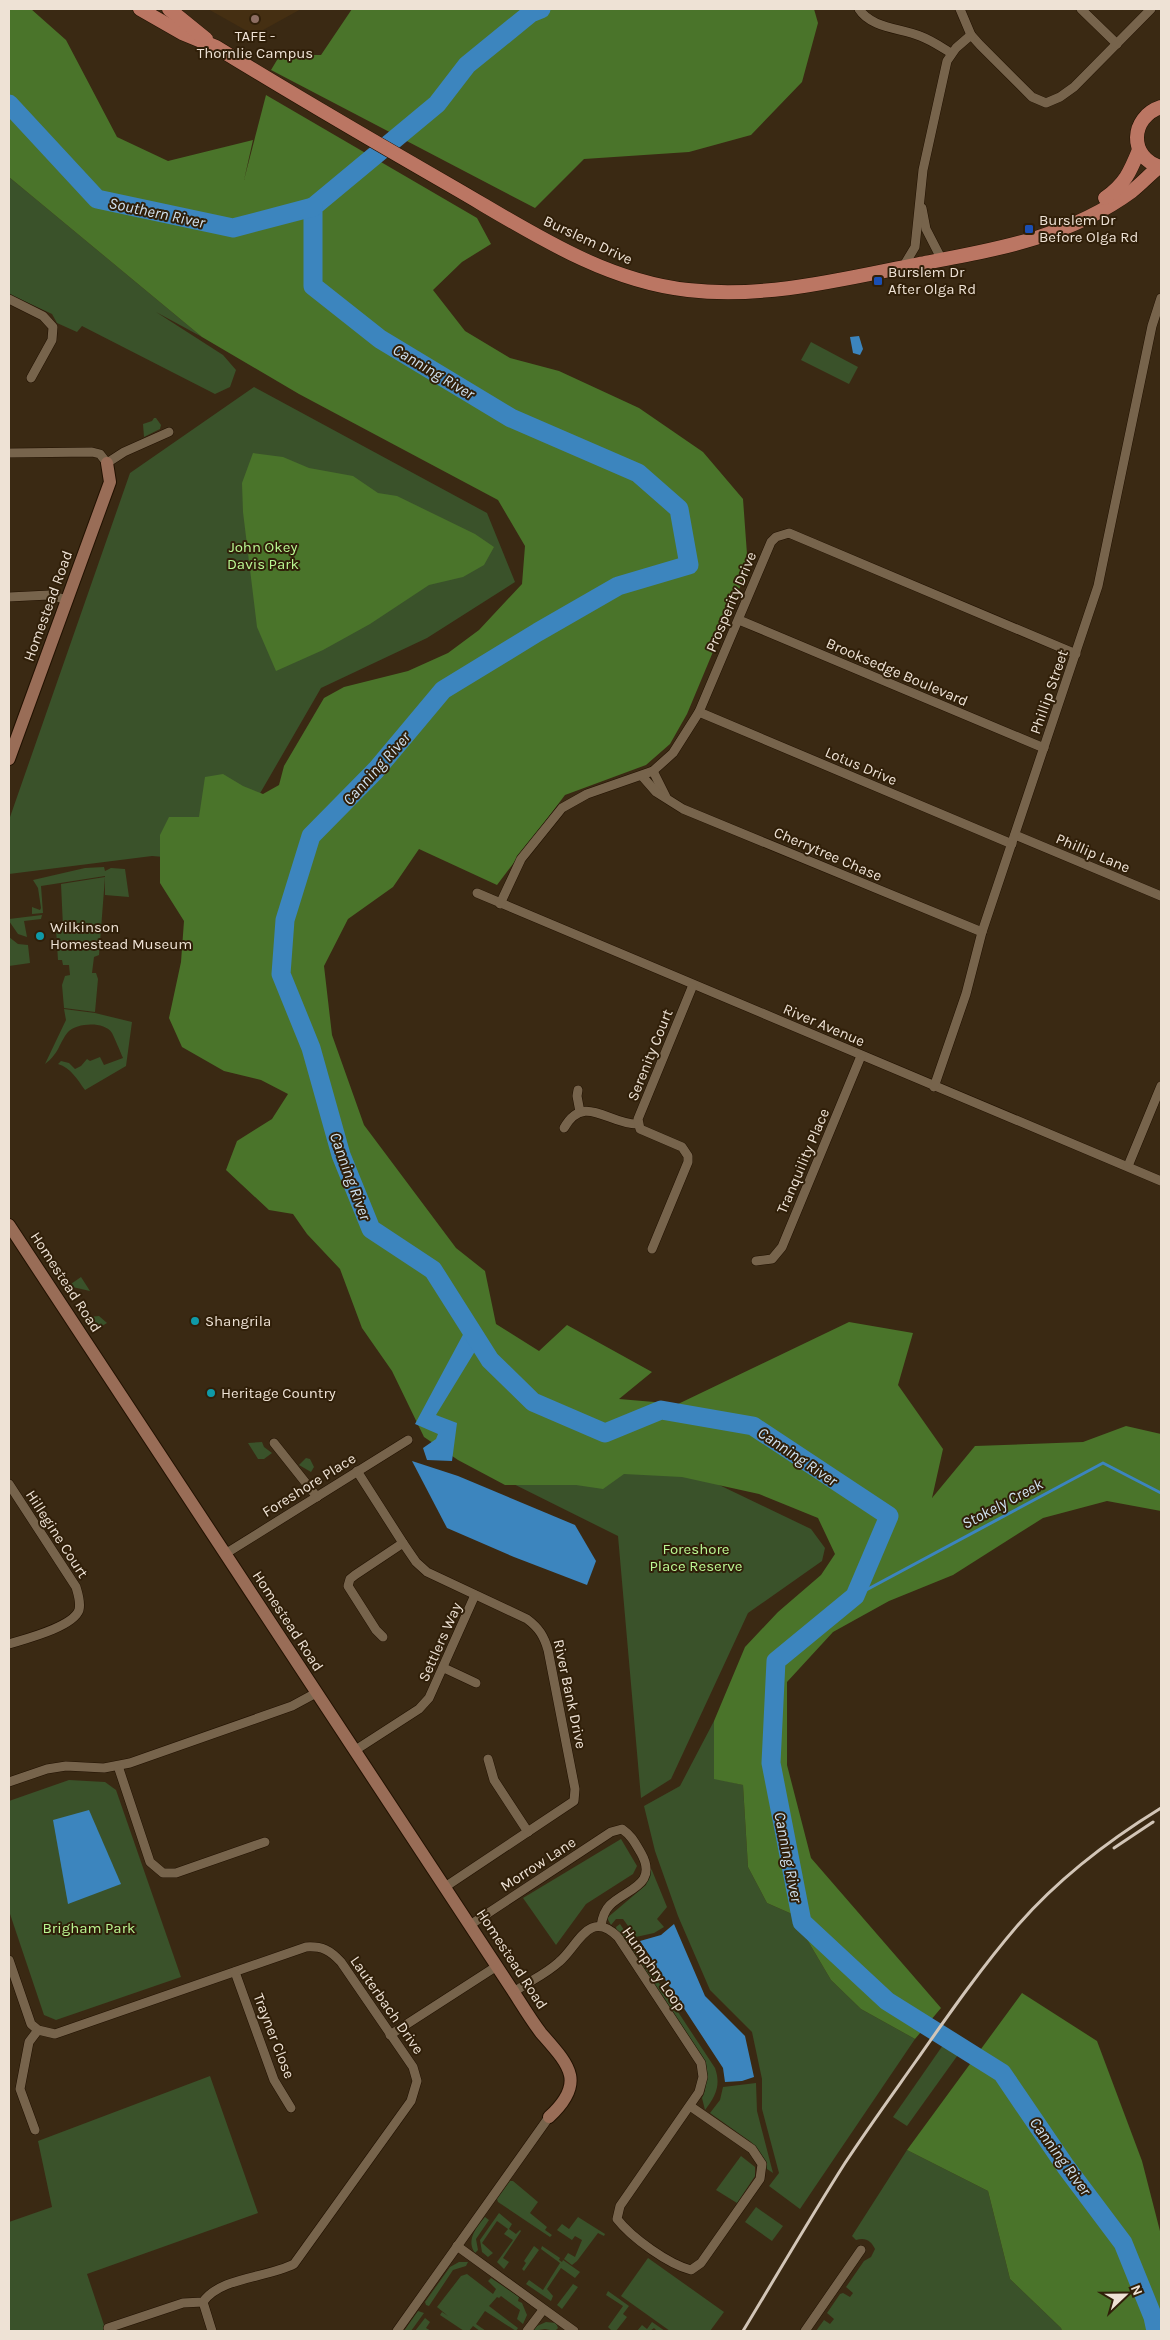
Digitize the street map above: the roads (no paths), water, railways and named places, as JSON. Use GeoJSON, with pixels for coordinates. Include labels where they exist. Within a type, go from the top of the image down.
{"type":"FeatureCollection","features":[{"type":"Feature","properties":{"kind":"main road","name":"Burslem Drive"},"geometry":{"type":"LineString","coordinates":[[140,9],[182,33],[216,47]]}},
{"type":"Feature","properties":{"kind":"main road","name":"Burslem Drive"},"geometry":{"type":"LineString","coordinates":[[169,9],[216,47],[277,85],[435,176],[587,260],[617,274],[666,287],[728,294],[792,288],[1023,244],[1077,224],[1133,191],[1160,167],[1150,163],[1139,150],[1136,141],[1140,122],[1146,115],[1161,107]]}},
{"type":"Feature","properties":{"kind":"main road","name":"Burslem Drive"},"geometry":{"type":"LineString","coordinates":[[1077,224],[1094,205],[1118,189],[1129,174],[1139,150]]}},
{"type":"Feature","properties":{"kind":"street"},"geometry":{"type":"LineString","coordinates":[[859,9],[864,16],[879,24],[917,35],[951,53]]}},
{"type":"Feature","properties":{"kind":"street"},"geometry":{"type":"LineString","coordinates":[[960,9],[971,35],[1032,97],[1046,103],[1060,98],[1074,87],[1151,9]]}},
{"type":"Feature","properties":{"kind":"street"},"geometry":{"type":"LineString","coordinates":[[1081,9],[1117,44]]}},
{"type":"Feature","properties":{"kind":"street"},"geometry":{"type":"LineString","coordinates":[[904,267],[915,247],[920,198],[944,72],[951,53],[971,35]]}},
{"type":"Feature","properties":{"kind":"street"},"geometry":{"type":"LineString","coordinates":[[920,198],[926,229],[942,260]]}},
{"type":"Feature","properties":{"kind":"street"},"geometry":{"type":"LineString","coordinates":[[9,298],[43,316],[53,327],[52,340],[31,378]]}},
{"type":"Feature","properties":{"kind":"street","name":"Phillip Street"},"geometry":{"type":"LineString","coordinates":[[934,1087],[966,994],[982,932],[1098,586],[1157,329],[1161,298]]}},
{"type":"Feature","properties":{"kind":"street"},"geometry":{"type":"LineString","coordinates":[[9,453],[92,452],[100,454],[107,463],[124,452],[169,432]]}},
{"type":"Feature","properties":{"kind":"street","name":"Homestead Road"},"geometry":{"type":"LineString","coordinates":[[9,759],[110,482],[107,463]]}},
{"type":"Feature","properties":{"kind":"street","name":"Prosperity Drive"},"geometry":{"type":"LineString","coordinates":[[500,904],[521,859],[562,808],[587,794],[653,772],[673,753],[699,712],[771,542],[776,537],[788,533],[1076,654]]}},
{"type":"Feature","properties":{"kind":"street"},"geometry":{"type":"LineString","coordinates":[[9,597],[49,595],[68,600]]}},
{"type":"Feature","properties":{"kind":"street","name":"Brooksedge Boulevard"},"geometry":{"type":"LineString","coordinates":[[739,620],[1044,748]]}},
{"type":"Feature","properties":{"kind":"street","name":"Lotus Drive"},"geometry":{"type":"LineString","coordinates":[[699,712],[1012,844]]}},
{"type":"Feature","properties":{"kind":"street","name":"Cherrytree Chase"},"geometry":{"type":"LineString","coordinates":[[653,772],[666,797]]}},
{"type":"Feature","properties":{"kind":"street","name":"Cherrytree Chase"},"geometry":{"type":"LineString","coordinates":[[642,776],[656,792],[683,809],[982,932]]}},
{"type":"Feature","properties":{"kind":"street","name":"Phillip Lane"},"geometry":{"type":"LineString","coordinates":[[1015,835],[1161,896]]}},
{"type":"Feature","properties":{"kind":"street","name":"River Avenue"},"geometry":{"type":"LineString","coordinates":[[477,893],[1161,1181]]}},
{"type":"Feature","properties":{"kind":"street","name":"Serenity Court"},"geometry":{"type":"LineString","coordinates":[[652,1248],[688,1156],[682,1147],[640,1129],[638,1119],[693,985]]}},
{"type":"Feature","properties":{"kind":"street","name":"Tranquility Place"},"geometry":{"type":"LineString","coordinates":[[756,1261],[772,1259],[782,1247],[861,1056]]}},
{"type":"Feature","properties":{"kind":"street"},"geometry":{"type":"LineString","coordinates":[[1128,1166],[1161,1086]]}},
{"type":"Feature","properties":{"kind":"street"},"geometry":{"type":"LineString","coordinates":[[578,1090],[577,1096],[580,1112]]}},
{"type":"Feature","properties":{"kind":"street"},"geometry":{"type":"LineString","coordinates":[[564,1128],[568,1121],[580,1112],[592,1110],[623,1123],[638,1124]]}},
{"type":"Feature","properties":{"kind":"street","name":"Homestead Road"},"geometry":{"type":"LineString","coordinates":[[9,1225],[514,1992],[566,2064],[571,2080],[568,2093],[562,2105],[549,2117],[397,2331]]}},
{"type":"Feature","properties":{"kind":"street","name":"Foreshore Place"},"geometry":{"type":"LineString","coordinates":[[226,1554],[408,1440]]}},
{"type":"Feature","properties":{"kind":"street"},"geometry":{"type":"LineString","coordinates":[[274,1443],[317,1496]]}},
{"type":"Feature","properties":{"kind":"street","name":"River Bank Drive"},"geometry":{"type":"LineString","coordinates":[[357,1471],[416,1562],[427,1572],[527,1619],[537,1627],[544,1637],[548,1650],[575,1789],[574,1801],[445,1887]]}},
{"type":"Feature","properties":{"kind":"street","name":"Hillegine Court"},"geometry":{"type":"LineString","coordinates":[[9,1484],[76,1587],[79,1598],[78,1613],[64,1625],[9,1644]]}},
{"type":"Feature","properties":{"kind":"street"},"geometry":{"type":"LineString","coordinates":[[383,1637],[376,1630],[348,1586],[350,1579],[355,1575],[403,1543]]}},
{"type":"Feature","properties":{"kind":"street","name":"Settlers Way"},"geometry":{"type":"LineString","coordinates":[[354,1750],[425,1704],[434,1691],[475,1595]]}},
{"type":"Feature","properties":{"kind":"street"},"geometry":{"type":"LineString","coordinates":[[444,1668],[476,1683]]}},
{"type":"Feature","properties":{"kind":"street"},"geometry":{"type":"LineString","coordinates":[[9,1782],[47,1769],[66,1766],[104,1768],[118,1766],[292,1706],[316,1693]]}},
{"type":"Feature","properties":{"kind":"street"},"geometry":{"type":"LineString","coordinates":[[488,1759],[494,1780],[528,1832]]}},
{"type":"Feature","properties":{"kind":"street"},"geometry":{"type":"LineString","coordinates":[[118,1766],[150,1862],[163,1873],[176,1872],[265,1842]]}},
{"type":"Feature","properties":{"kind":"street","name":"Morrow Lane"},"geometry":{"type":"LineString","coordinates":[[470,1925],[611,1832],[622,1829],[631,1835],[644,1859],[646,1873],[638,1886],[611,1904],[606,1911],[601,1926]]}},
{"type":"Feature","properties":{"kind":"street","name":"Humphry Loop"},"geometry":{"type":"LineString","coordinates":[[514,1992],[560,1962],[582,1934],[590,1928],[601,1926],[611,1930],[618,1937],[701,2063],[703,2077],[699,2092],[690,2106]]}},
{"type":"Feature","properties":{"kind":"street","name":"Lauterbach Drive"},"geometry":{"type":"LineString","coordinates":[[38,2030],[56,2034],[306,1947],[318,1946],[332,1951],[414,2067],[417,2080],[411,2101],[294,2264],[282,2270],[218,2288],[208,2294],[203,2302]]}},
{"type":"Feature","properties":{"kind":"street"},"geometry":{"type":"LineString","coordinates":[[9,1960],[31,2024],[38,2030],[29,2042],[20,2089],[35,2130]]}},
{"type":"Feature","properties":{"kind":"street"},"geometry":{"type":"LineString","coordinates":[[390,2035],[497,1966]]}},
{"type":"Feature","properties":{"kind":"street","name":"Trayner Close"},"geometry":{"type":"LineString","coordinates":[[235,1972],[274,2080],[291,2108]]}},
{"type":"Feature","properties":{"kind":"street"},"geometry":{"type":"LineString","coordinates":[[690,2106],[752,2149],[762,2164],[760,2179],[702,2263],[692,2270],[678,2267],[625,2229],[617,2219],[620,2206],[690,2106]]}},
{"type":"Feature","properties":{"kind":"street"},"geometry":{"type":"LineString","coordinates":[[457,2246],[574,2331]]}},
{"type":"Feature","properties":{"kind":"street"},"geometry":{"type":"LineString","coordinates":[[805,2331],[861,2250]]}},
{"type":"Feature","properties":{"kind":"street"},"geometry":{"type":"LineString","coordinates":[[108,2328],[183,2303],[203,2302],[212,2331]]}},
{"type":"Feature","properties":{"kind":"street"},"geometry":{"type":"LineString","coordinates":[[527,2331],[543,2310]]}},
{"type":"Feature","properties":{"kind":"water"},"geometry":{"type":"Polygon","coordinates":[[[859,336],[863,349],[860,355],[853,353],[850,337],[859,336]]]}},
{"type":"Feature","properties":{"kind":"water"},"geometry":{"type":"Polygon","coordinates":[[[466,1329],[477,1348],[436,1415],[457,1423],[452,1461],[427,1460],[423,1448],[436,1439],[438,1434],[415,1424],[466,1329]]]}},
{"type":"Feature","properties":{"kind":"water"},"geometry":{"type":"Polygon","coordinates":[[[412,1461],[458,1476],[575,1525],[596,1561],[587,1585],[514,1557],[447,1528],[412,1461]]]}},
{"type":"Feature","properties":{"kind":"water"},"geometry":{"type":"Polygon","coordinates":[[[89,1810],[121,1884],[68,1904],[53,1820],[89,1810]]]}},
{"type":"Feature","properties":{"kind":"water"},"geometry":{"type":"Polygon","coordinates":[[[674,1924],[705,1996],[745,2036],[754,2077],[742,2081],[725,2082],[723,2068],[640,1941],[661,1935],[674,1924]]]}},
{"type":"Feature","properties":{"kind":"waterway","name":"Canning River"},"geometry":{"type":"LineString","coordinates":[[541,9],[531,13],[467,65],[437,104],[313,207],[313,286],[380,339],[511,418],[638,473],[679,509],[689,565],[618,586],[443,690],[376,770],[311,836],[285,920],[281,974],[311,1048],[341,1155],[371,1229],[433,1270],[490,1360],[533,1402],[605,1433],[661,1410],[753,1426],[889,1516],[855,1596],[776,1661],[771,1763],[802,1922],[887,2001],[1002,2073],[1066,2167],[1123,2243],[1153,2317],[1156,2331]]}},
{"type":"Feature","properties":{"kind":"waterway","name":"Southern River"},"geometry":{"type":"LineString","coordinates":[[9,104],[97,199],[233,228],[313,207]]}},
{"type":"Feature","properties":{"kind":"waterway","name":"Stokely Creek"},"geometry":{"type":"LineString","coordinates":[[855,1596],[1103,1463],[1161,1493]]}},
{"type":"Feature","properties":{"kind":"railway"},"geometry":{"type":"LineString","coordinates":[[743,2331],[845,2163],[991,1958],[1018,1925],[1050,1891],[1122,1833],[1161,1808]]}},
{"type":"Feature","properties":{"kind":"railway"},"geometry":{"type":"LineString","coordinates":[[1114,1848],[1153,1822]]}},
{"type":"Feature","properties":{"kind":"place","name":"TAFE - Thornlie Campus"},"geometry":{"type":"Point","coordinates":[255,19]}},
{"type":"Feature","properties":{"kind":"place","name":"Burslem Dr Before Olga Rd"},"geometry":{"type":"Point","coordinates":[1029,229]}},
{"type":"Feature","properties":{"kind":"place","name":"Burslem Dr After Olga Rd"},"geometry":{"type":"Point","coordinates":[878,281]}},
{"type":"Feature","properties":{"kind":"place","name":"Wilkinson Homestead Museum"},"geometry":{"type":"Point","coordinates":[40,936]}},
{"type":"Feature","properties":{"kind":"place","name":"Shangrila"},"geometry":{"type":"Point","coordinates":[195,1321]}},
{"type":"Feature","properties":{"kind":"place","name":"Heritage Country"},"geometry":{"type":"Point","coordinates":[211,1393]}},
{"type":"Feature","properties":{"kind":"park label","name":"John Okey Davis Park"},"geometry":{"type":"Point","coordinates":[263,556]}},
{"type":"Feature","properties":{"kind":"park label","name":"Foreshore Place Reserve"},"geometry":{"type":"Point","coordinates":[696,1558]}},
{"type":"Feature","properties":{"kind":"park label","name":"Brigham Park"},"geometry":{"type":"Point","coordinates":[89,1928]}}]}
